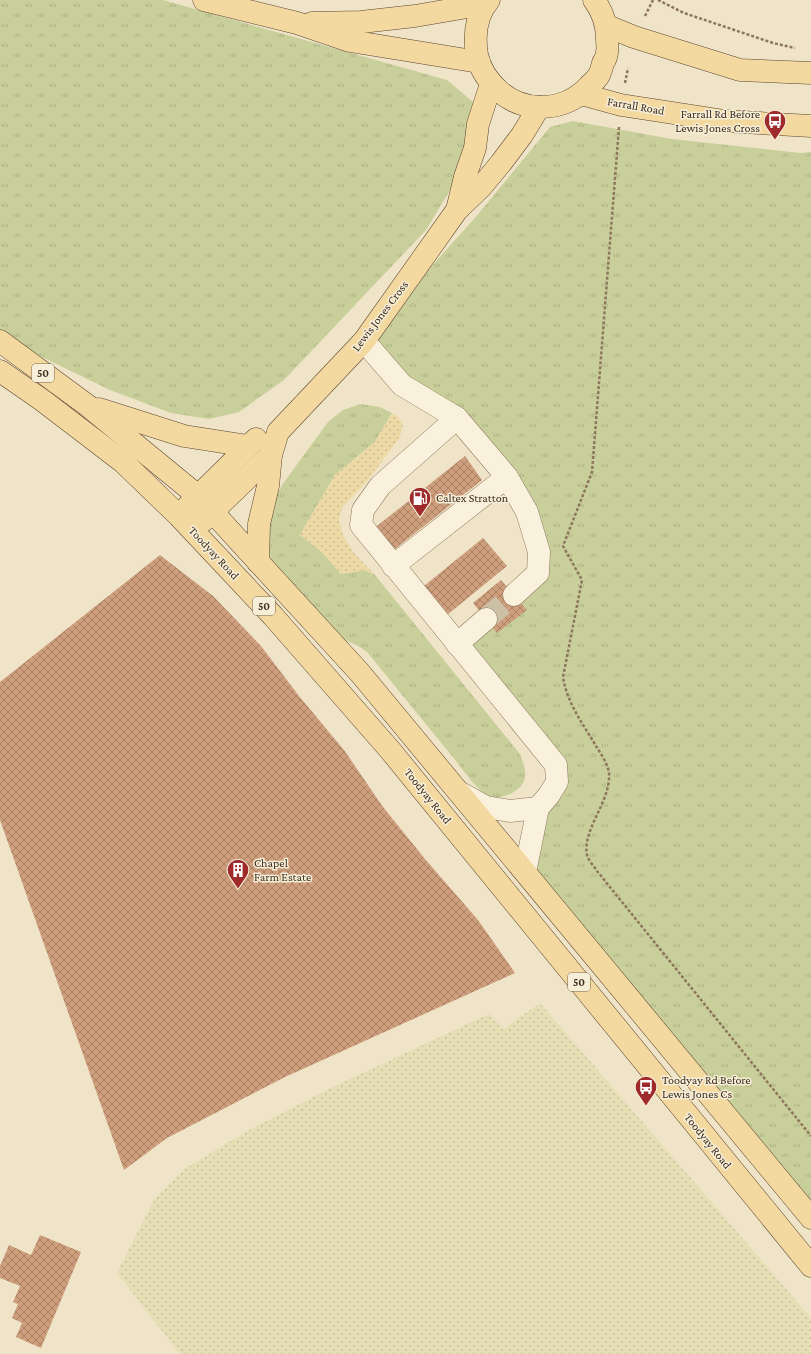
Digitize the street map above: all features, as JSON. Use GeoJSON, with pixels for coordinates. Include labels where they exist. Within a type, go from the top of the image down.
{"type":"FeatureCollection","features":[{"type":"Feature","properties":{"kind":"main road"},"geometry":{"type":"LineString","coordinates":[[204,0],[297,23],[350,41],[479,62]]}},
{"type":"Feature","properties":{"kind":"main road"},"geometry":{"type":"LineString","coordinates":[[487,2],[477,23],[475,43],[479,62],[484,74],[491,84],[505,96],[521,104],[539,107],[554,106],[568,102],[581,94],[599,75],[608,52],[607,26],[600,7],[594,0]]}},
{"type":"Feature","properties":{"kind":"main road"},"geometry":{"type":"LineString","coordinates":[[297,23],[361,22],[415,16],[487,2]]}},
{"type":"Feature","properties":{"kind":"main road"},"geometry":{"type":"LineString","coordinates":[[607,26],[634,37],[740,70],[811,73]]}},
{"type":"Feature","properties":{"kind":"main road","name":"Lewis Jones Cross"},"geometry":{"type":"LineString","coordinates":[[457,210],[465,177],[475,148],[478,124],[491,84]]}},
{"type":"Feature","properties":{"kind":"main road","name":"Farrall Road"},"geometry":{"type":"LineString","coordinates":[[581,94],[621,105],[726,121],[811,126]]}},
{"type":"Feature","properties":{"kind":"main road","name":"Lewis Jones Cross"},"geometry":{"type":"LineString","coordinates":[[186,524],[213,512],[271,455],[278,432],[364,341],[457,210],[481,187],[501,163],[522,135],[539,107]]}},
{"type":"Feature","properties":{"kind":"main road","name":"50"},"geometry":{"type":"LineString","coordinates":[[0,341],[87,405],[198,496],[213,512],[360,673],[811,1218]]}},
{"type":"Feature","properties":{"kind":"main road","name":"Toodyay Road"},"geometry":{"type":"LineString","coordinates":[[0,371],[42,400],[123,462],[186,524],[273,616],[390,750],[811,1266]]}},
{"type":"Feature","properties":{"kind":"main road"},"geometry":{"type":"LineString","coordinates":[[87,405],[184,436],[248,446]]}},
{"type":"Feature","properties":{"kind":"main road"},"geometry":{"type":"LineString","coordinates":[[186,524],[198,496],[248,446],[257,438],[278,432]]}},
{"type":"Feature","properties":{"kind":"main road"},"geometry":{"type":"LineString","coordinates":[[258,562],[259,524],[268,486],[271,455]]}},
{"type":"Feature","properties":{"kind":"lane"},"geometry":{"type":"LineString","coordinates":[[364,341],[402,385],[457,418],[507,477],[527,512],[539,552],[538,573],[514,595]]}},
{"type":"Feature","properties":{"kind":"lane"},"geometry":{"type":"LineString","coordinates":[[457,418],[380,486],[363,510],[361,525],[556,765],[557,782],[549,796],[538,808],[525,872]]}},
{"type":"Feature","properties":{"kind":"lane"},"geometry":{"type":"LineString","coordinates":[[393,566],[507,477]]}},
{"type":"Feature","properties":{"kind":"lane"},"geometry":{"type":"LineString","coordinates":[[457,644],[486,619]]}},
{"type":"Feature","properties":{"kind":"lane"},"geometry":{"type":"LineString","coordinates":[[459,792],[486,807],[510,811],[538,808]]}},
{"type":"Feature","properties":{"kind":"path"},"geometry":{"type":"LineString","coordinates":[[658,0],[684,13],[773,43],[797,48]]}},
{"type":"Feature","properties":{"kind":"path"},"geometry":{"type":"LineString","coordinates":[[634,37],[621,105],[592,472],[563,546],[582,580],[563,677],[565,688],[572,706],[602,755],[608,773],[607,791],[588,837],[587,856],[602,877],[811,1136]]}},
{"type":"Feature","properties":{"kind":"shaded area"},"geometry":{"type":"Polygon","coordinates":[[[540,1003],[811,1318],[811,1354],[180,1354],[117,1273],[154,1200],[186,1168],[249,1130],[335,1086],[489,1014],[504,1029],[540,1003]]]}},
{"type":"Feature","properties":{"kind":"green space"},"geometry":{"type":"Polygon","coordinates":[[[0,0],[163,0],[447,80],[473,102],[469,129],[456,180],[426,230],[284,380],[239,412],[209,419],[171,413],[110,390],[46,359],[0,334],[0,0]]]}},
{"type":"Feature","properties":{"kind":"green space"},"geometry":{"type":"Polygon","coordinates":[[[573,121],[672,139],[801,153],[811,152],[811,1217],[525,872],[557,782],[457,644],[538,573],[507,477],[364,341],[474,219],[550,127],[573,121]]]}},
{"type":"Feature","properties":{"kind":"green space"},"geometry":{"type":"Polygon","coordinates":[[[360,404],[380,407],[392,413],[375,442],[335,475],[300,535],[321,551],[341,574],[364,570],[375,575],[520,754],[525,770],[525,778],[518,789],[507,796],[490,796],[485,794],[476,786],[367,652],[335,633],[290,586],[271,559],[266,535],[270,510],[282,485],[328,422],[343,410],[360,404]]]}},
{"type":"Feature","properties":{"kind":"sand"},"geometry":{"type":"Polygon","coordinates":[[[392,413],[397,416],[403,424],[400,437],[368,480],[342,508],[339,520],[343,535],[353,552],[375,575],[364,570],[341,574],[321,551],[300,535],[335,475],[375,442],[392,413]]]}},
{"type":"Feature","properties":{"kind":"building"},"geometry":{"type":"Polygon","coordinates":[[[465,456],[482,480],[391,552],[372,530],[465,456]]]}},
{"type":"Feature","properties":{"kind":"building"},"geometry":{"type":"Polygon","coordinates":[[[483,538],[507,566],[447,615],[424,586],[483,538]]]}},
{"type":"Feature","properties":{"kind":"building","name":"Chapel Farm Estate"},"geometry":{"type":"Polygon","coordinates":[[[160,555],[213,596],[261,646],[299,696],[344,750],[383,807],[425,859],[478,920],[515,973],[285,1077],[167,1138],[124,1170],[0,820],[0,682],[160,555]]]}},
{"type":"Feature","properties":{"kind":"building"},"geometry":{"type":"Polygon","coordinates":[[[501,580],[527,610],[497,633],[473,603],[501,580]]]}},
{"type":"Feature","properties":{"kind":"building"},"geometry":{"type":"Polygon","coordinates":[[[40,1235],[81,1252],[41,1348],[16,1337],[22,1323],[12,1318],[18,1304],[13,1302],[20,1286],[0,1278],[0,1266],[9,1245],[31,1255],[40,1235]]]}},
{"type":"Feature","properties":{"kind":"tunnel"},"geometry":{"type":"LineString","coordinates":[[486,619],[514,595]]}},
{"type":"Feature","properties":{"kind":"place","name":"Farrall Rd Before Lewis Jones Cross"},"geometry":{"type":"Point","coordinates":[775,140]}},
{"type":"Feature","properties":{"kind":"place","name":"Caltex Stratton"},"geometry":{"type":"Point","coordinates":[420,518]}},
{"type":"Feature","properties":{"kind":"place","name":"Chapel Farm Estate"},"geometry":{"type":"Point","coordinates":[238,890]}},
{"type":"Feature","properties":{"kind":"place","name":"Toodyay Rd Before Lewis Jones Cs"},"geometry":{"type":"Point","coordinates":[646,1106]}}]}
